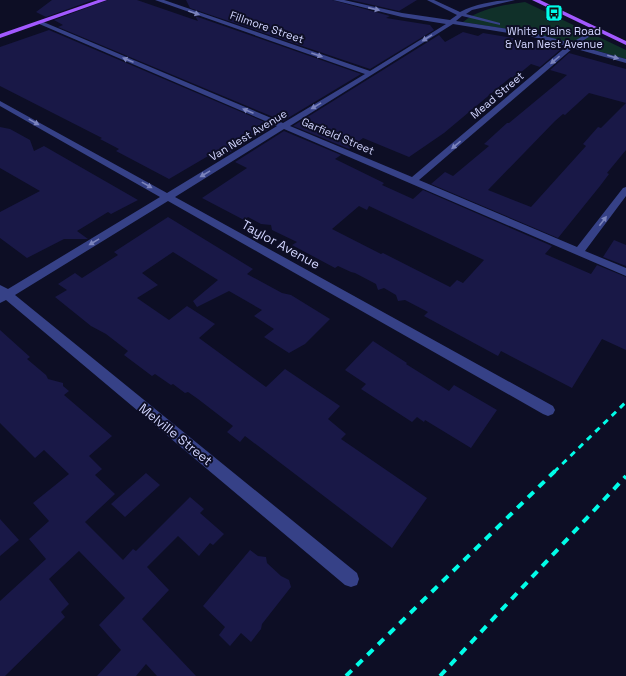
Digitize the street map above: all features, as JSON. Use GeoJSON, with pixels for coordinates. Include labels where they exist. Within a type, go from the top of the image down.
{"type":"FeatureCollection","features":[{"type":"Feature","properties":{"kind":"main road"},"geometry":{"type":"LineString","coordinates":[[0,36],[104,0]]}},
{"type":"Feature","properties":{"kind":"main road"},"geometry":{"type":"LineString","coordinates":[[535,0],[626,43]]}},
{"type":"Feature","properties":{"kind":"street","name":"Fillmore Street"},"geometry":{"type":"LineString","coordinates":[[158,0],[370,73]]}},
{"type":"Feature","properties":{"kind":"street"},"geometry":{"type":"LineString","coordinates":[[336,0],[392,13],[534,35]]}},
{"type":"Feature","properties":{"kind":"street"},"geometry":{"type":"LineString","coordinates":[[430,0],[461,14],[480,18],[626,61]]}},
{"type":"Feature","properties":{"kind":"street","name":"Van Nest Avenue"},"geometry":{"type":"LineString","coordinates":[[2,295],[168,197],[284,126],[461,14],[474,8],[512,0]]}},
{"type":"Feature","properties":{"kind":"street","name":"Garfield Street"},"geometry":{"type":"LineString","coordinates":[[40,22],[626,272]]}},
{"type":"Feature","properties":{"kind":"street","name":"Mead Street"},"geometry":{"type":"LineString","coordinates":[[413,181],[572,46],[587,34],[598,29]]}},
{"type":"Feature","properties":{"kind":"street","name":"Taylor Avenue"},"geometry":{"type":"LineString","coordinates":[[0,103],[548,410]]}},
{"type":"Feature","properties":{"kind":"street"},"geometry":{"type":"LineString","coordinates":[[580,252],[626,190]]}},
{"type":"Feature","properties":{"kind":"street","name":"Melville Street"},"geometry":{"type":"LineString","coordinates":[[2,295],[351,579]]}},
{"type":"Feature","properties":{"kind":"green space"},"geometry":{"type":"Polygon","coordinates":[[[525,2],[626,50],[626,59],[538,34],[463,22],[484,10],[525,2]]]}},
{"type":"Feature","properties":{"kind":"building"},"geometry":{"type":"Polygon","coordinates":[[[52,0],[93,0],[46,17],[36,12],[52,0]]]}},
{"type":"Feature","properties":{"kind":"building"},"geometry":{"type":"Polygon","coordinates":[[[108,0],[137,0],[198,21],[195,16],[361,74],[283,121],[58,27],[63,25],[54,20],[108,0]]]}},
{"type":"Feature","properties":{"kind":"building"},"geometry":{"type":"Polygon","coordinates":[[[186,0],[332,0],[390,16],[386,18],[430,25],[434,30],[370,69],[190,8],[186,0]]]}},
{"type":"Feature","properties":{"kind":"building"},"geometry":{"type":"Polygon","coordinates":[[[351,0],[417,0],[399,11],[351,0]]]}},
{"type":"Feature","properties":{"kind":"building"},"geometry":{"type":"Polygon","coordinates":[[[49,30],[274,126],[224,156],[215,152],[169,179],[116,151],[119,149],[100,139],[102,138],[0,86],[0,47],[49,30]]]}},
{"type":"Feature","properties":{"kind":"building"},"geometry":{"type":"Polygon","coordinates":[[[463,32],[478,36],[483,33],[537,42],[556,47],[554,49],[560,50],[540,67],[531,64],[514,78],[511,77],[444,133],[409,157],[363,138],[349,149],[293,126],[439,35],[445,42],[463,32]]]}},
{"type":"Feature","properties":{"kind":"building"},"geometry":{"type":"Polygon","coordinates":[[[569,53],[626,69],[626,103],[626,150],[607,173],[609,174],[600,186],[558,238],[431,184],[445,172],[453,176],[489,146],[484,144],[507,123],[509,123],[567,75],[550,70],[569,53]],[[589,93],[565,115],[563,114],[555,121],[488,190],[531,207],[586,146],[583,144],[598,127],[601,128],[626,103],[589,93]]]}},
{"type":"Feature","properties":{"kind":"building"},"geometry":{"type":"Polygon","coordinates":[[[0,127],[10,129],[30,140],[34,151],[44,146],[138,200],[111,214],[108,212],[77,231],[88,239],[64,239],[27,258],[0,238],[0,212],[40,191],[0,168],[0,127]]]}},
{"type":"Feature","properties":{"kind":"building"},"geometry":{"type":"Polygon","coordinates":[[[284,131],[341,155],[335,159],[384,183],[382,185],[413,199],[423,190],[552,246],[545,254],[591,274],[597,265],[626,277],[626,350],[602,339],[572,388],[501,351],[498,356],[424,316],[428,312],[405,300],[398,301],[396,295],[384,288],[378,290],[376,284],[355,273],[338,266],[335,268],[292,245],[297,242],[272,230],[271,225],[261,224],[248,217],[244,220],[202,198],[247,168],[235,162],[284,131]],[[359,206],[332,229],[450,287],[457,280],[463,283],[484,260],[369,206],[367,210],[359,206]]]}},
{"type":"Feature","properties":{"kind":"building"},"geometry":{"type":"Polygon","coordinates":[[[168,217],[253,269],[247,274],[282,293],[291,295],[330,319],[305,344],[289,353],[264,337],[274,329],[254,316],[262,310],[229,291],[197,307],[193,301],[218,280],[173,252],[142,273],[158,285],[137,298],[169,320],[187,306],[215,324],[199,338],[266,387],[285,369],[340,406],[328,419],[346,434],[341,439],[427,498],[392,548],[245,436],[240,442],[227,432],[233,426],[188,392],[185,393],[155,374],[152,376],[124,355],[128,351],[106,334],[91,326],[55,297],[67,290],[58,284],[75,273],[82,278],[118,255],[114,252],[168,217]]]}},
{"type":"Feature","properties":{"kind":"building"},"geometry":{"type":"Polygon","coordinates":[[[614,240],[626,245],[626,266],[603,257],[614,240]]]}},
{"type":"Feature","properties":{"kind":"building"},"geometry":{"type":"Polygon","coordinates":[[[0,330],[30,357],[27,359],[46,375],[48,379],[63,383],[63,386],[69,391],[64,395],[112,436],[89,456],[102,469],[95,475],[115,494],[85,522],[123,560],[133,549],[136,551],[190,497],[204,509],[200,513],[224,534],[213,545],[210,543],[199,556],[178,536],[147,567],[169,590],[142,619],[196,676],[157,676],[146,664],[136,676],[97,676],[121,650],[99,625],[125,598],[79,551],[49,579],[69,604],[61,612],[65,617],[5,676],[0,676],[0,601],[46,559],[29,539],[49,521],[33,503],[69,474],[44,450],[35,458],[0,423],[0,330]]]}},
{"type":"Feature","properties":{"kind":"building"},"geometry":{"type":"Polygon","coordinates":[[[373,341],[449,391],[454,385],[497,410],[471,448],[425,420],[424,422],[417,417],[412,422],[361,389],[366,384],[345,370],[373,341]]]}},
{"type":"Feature","properties":{"kind":"building"},"geometry":{"type":"Polygon","coordinates":[[[146,473],[160,485],[125,517],[111,504],[146,473]]]}},
{"type":"Feature","properties":{"kind":"building"},"geometry":{"type":"Polygon","coordinates":[[[0,519],[19,540],[0,556],[0,519]]]}},
{"type":"Feature","properties":{"kind":"building"},"geometry":{"type":"Polygon","coordinates":[[[250,550],[258,556],[266,557],[267,563],[281,576],[289,580],[291,587],[262,624],[261,629],[251,642],[241,633],[230,646],[219,635],[225,627],[203,606],[250,550]]]}},
{"type":"Feature","properties":{"kind":"railway"},"geometry":{"type":"LineString","coordinates":[[554,472],[626,402]]}},
{"type":"Feature","properties":{"kind":"railway"},"geometry":{"type":"LineString","coordinates":[[346,676],[555,471]]}},
{"type":"Feature","properties":{"kind":"railway"},"geometry":{"type":"LineString","coordinates":[[440,676],[626,476]]}},
{"type":"Feature","properties":{"kind":"place","name":"White Plains Road & Van Nest Avenue"},"geometry":{"type":"Point","coordinates":[554,13]}}]}
